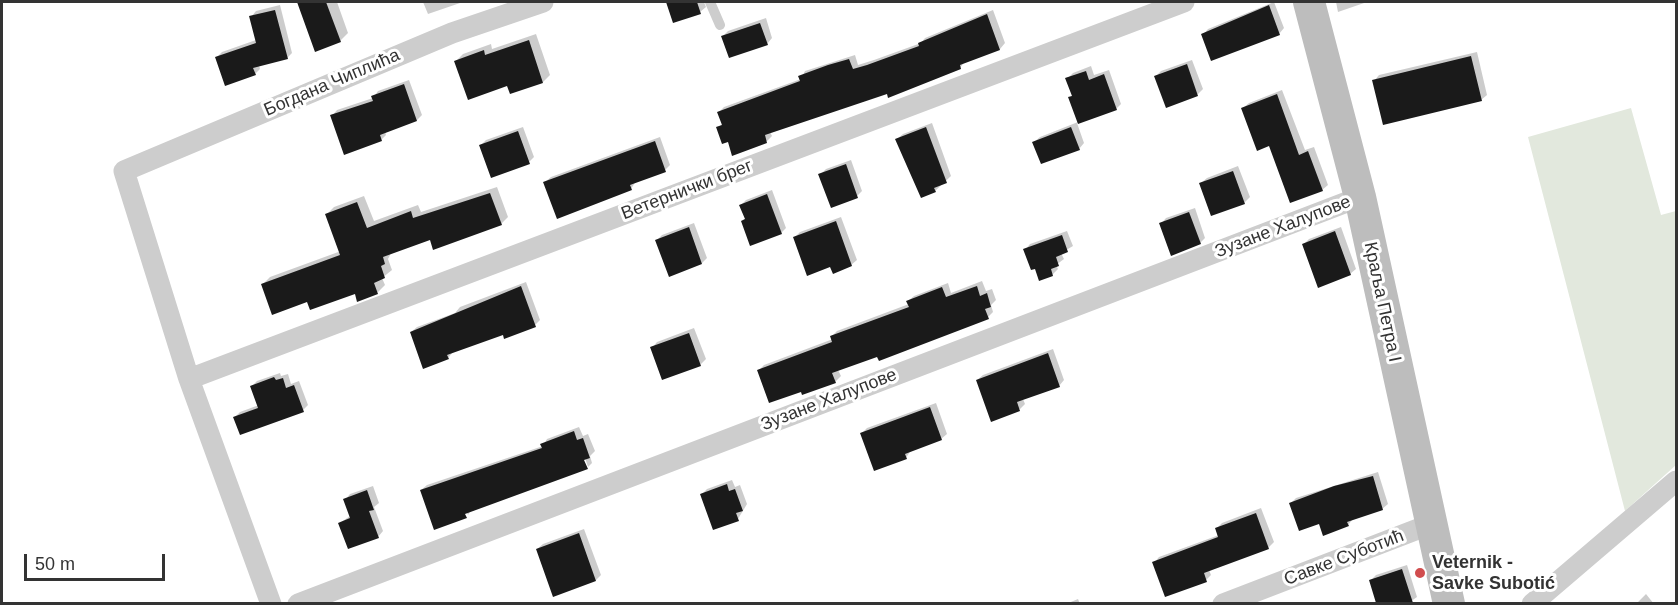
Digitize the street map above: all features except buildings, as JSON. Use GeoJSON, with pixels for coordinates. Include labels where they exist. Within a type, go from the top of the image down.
{"type":"FeatureCollection","features":[{"type":"Feature","properties":{"kind":"street","name":"Богдана Чиплића"},"geometry":{"type":"LineString","coordinates":[[189,379],[124,171],[452,33],[543,2]]}},
{"type":"Feature","properties":{"kind":"street","name":"Ветернички брег"},"geometry":{"type":"LineString","coordinates":[[189,379],[1184,2]]}},
{"type":"Feature","properties":{"kind":"street","name":"Краља Петра I"},"geometry":{"type":"LineString","coordinates":[[1309,2],[1360,197],[1449,603]]}},
{"type":"Feature","properties":{"kind":"street","name":"Зузане Халупове"},"geometry":{"type":"LineString","coordinates":[[298,603],[1360,197]]}},
{"type":"Feature","properties":{"kind":"street"},"geometry":{"type":"LineString","coordinates":[[189,379],[271,603]]}},
{"type":"Feature","properties":{"kind":"street"},"geometry":{"type":"LineString","coordinates":[[1532,603],[1677,481]]}},
{"type":"Feature","properties":{"kind":"street","name":"Савке Суботић"},"geometry":{"type":"LineString","coordinates":[[1223,603],[1431,524]]}},
{"type":"Feature","properties":{"kind":"lane"},"geometry":{"type":"LineString","coordinates":[[710,2],[720,25]]}},
{"type":"Feature","properties":{"kind":"shaded area"},"geometry":{"type":"Polygon","coordinates":[[[1631,108],[1661,215],[1676,211],[1676,465],[1625,511],[1528,137],[1631,108]]]}},
{"type":"Feature","properties":{"kind":"place","name":"Veternik - Savke Subotić"},"geometry":{"type":"Point","coordinates":[1420,573]}}]}
